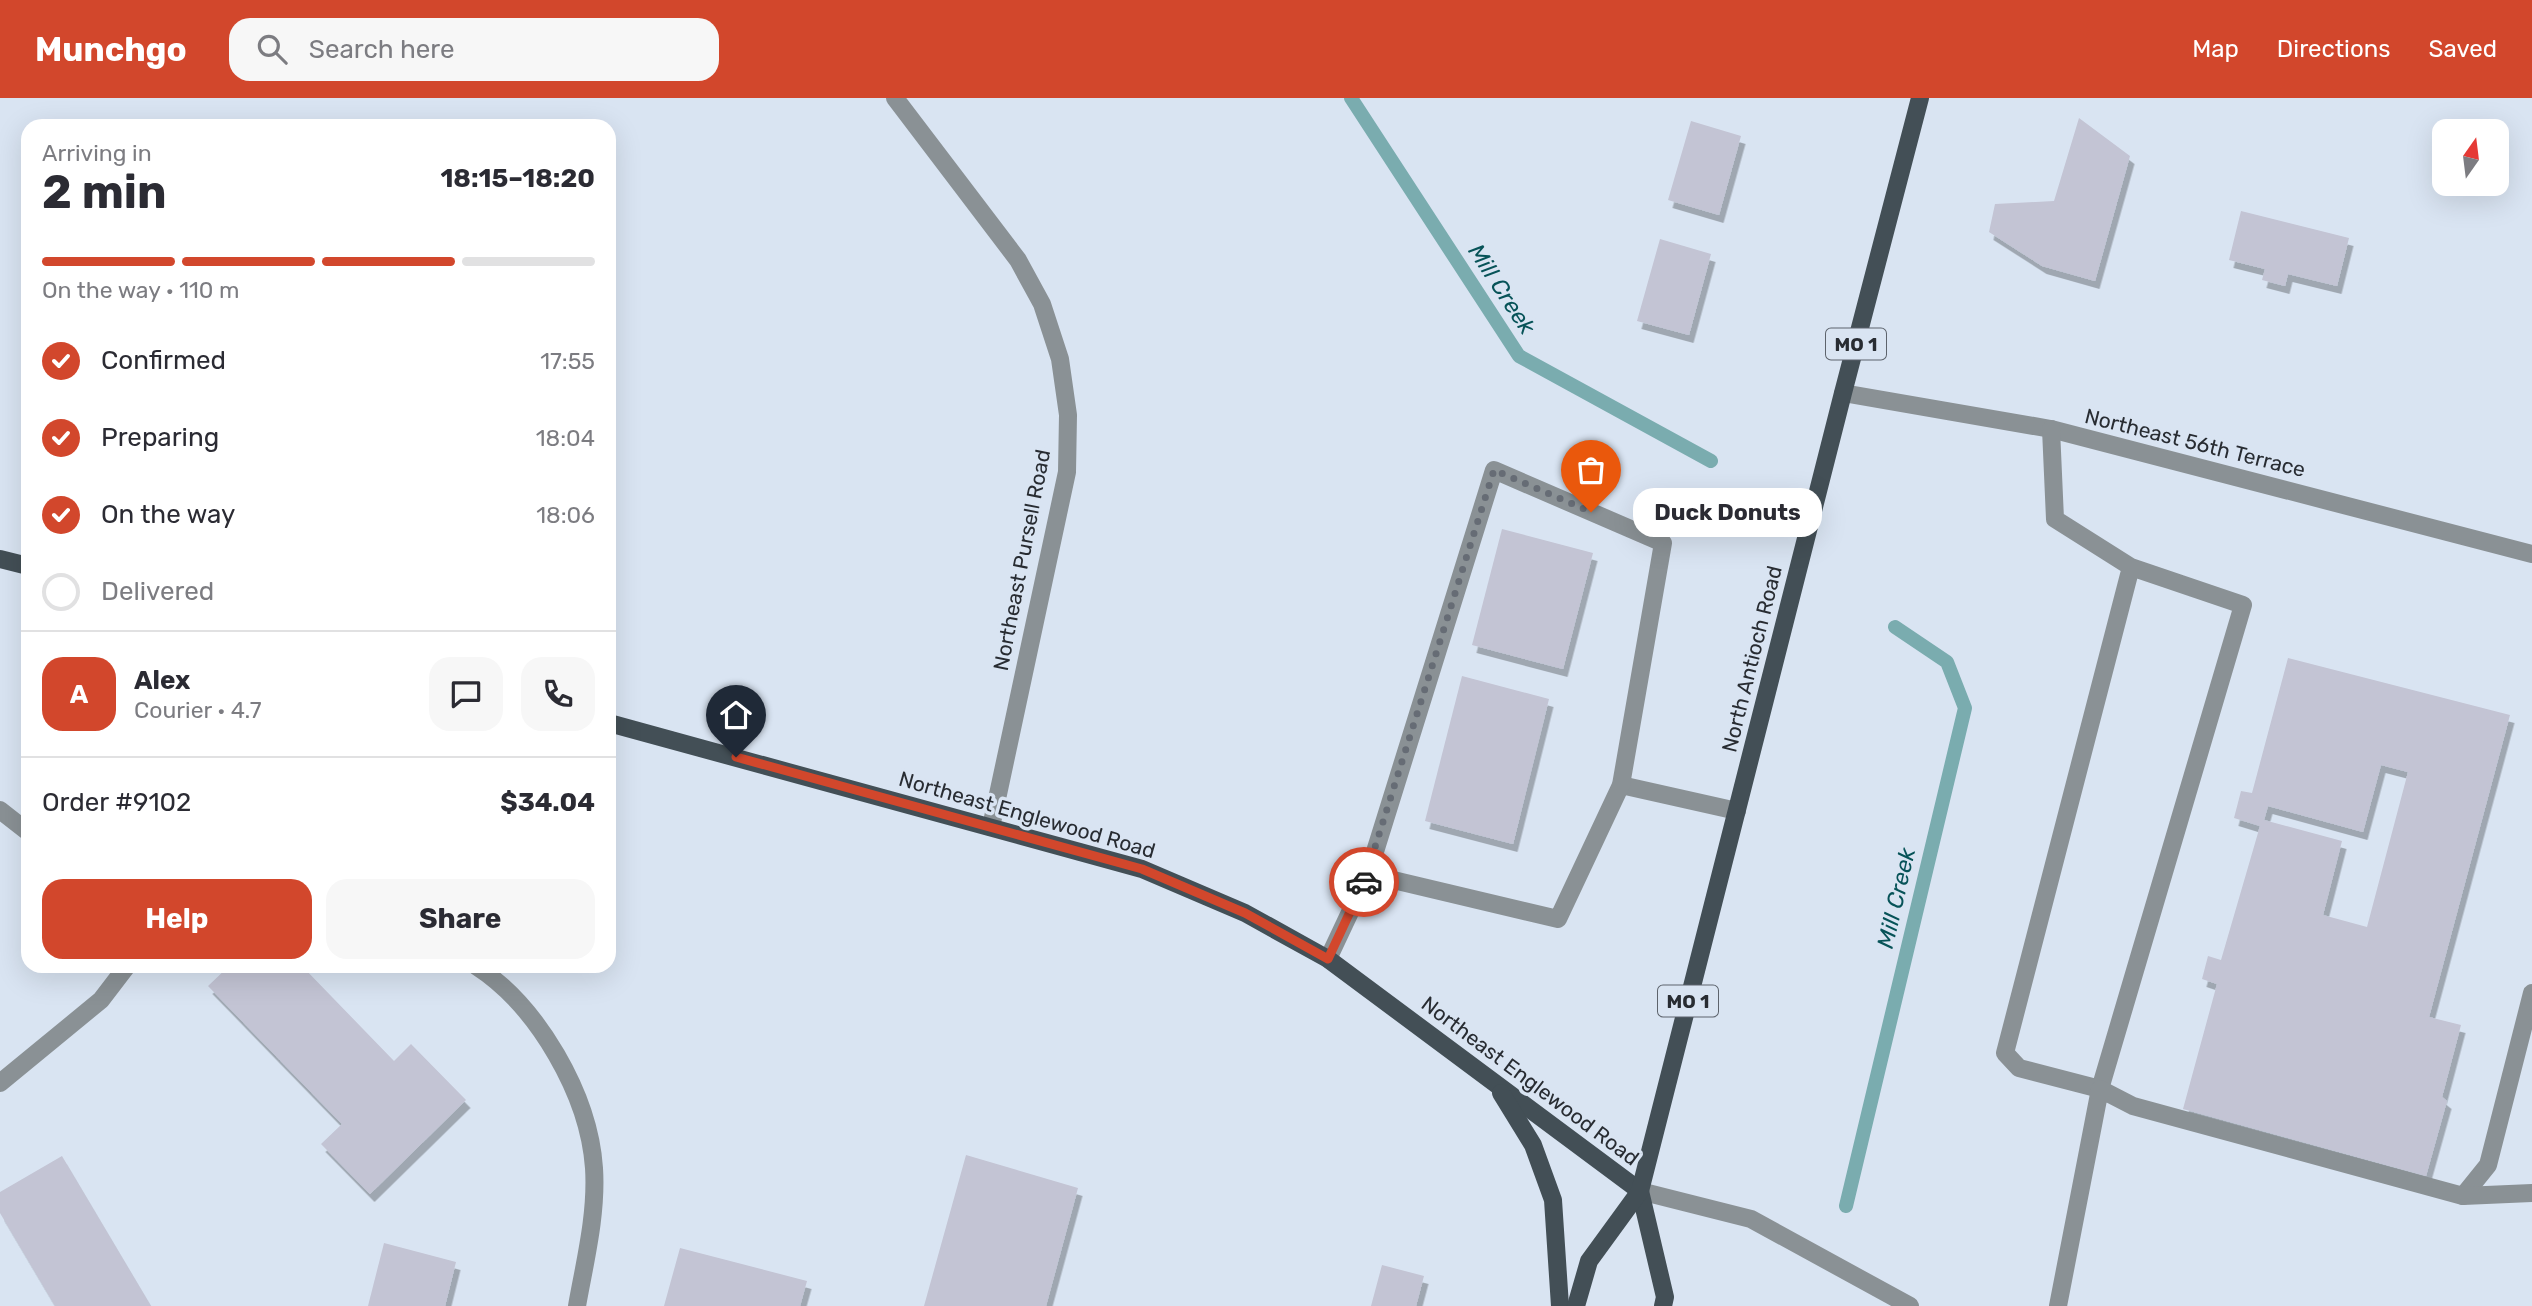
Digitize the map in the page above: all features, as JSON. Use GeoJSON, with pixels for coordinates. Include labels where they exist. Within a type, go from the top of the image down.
{"type":"FeatureCollection","features":[{"type":"Feature","properties":{"kind":"main road","name":"North Antioch Road"},"geometry":{"type":"LineString","coordinates":[[1576,1306],[1589,1261],[1640,1191],[1920,98]]}},
{"type":"Feature","properties":{"kind":"main road"},"geometry":{"type":"LineString","coordinates":[[0,559],[21,564]]}},
{"type":"Feature","properties":{"kind":"main road","name":"Northeast Englewood Road"},"geometry":{"type":"LineString","coordinates":[[616,725],[1142,869],[1245,913],[1328,959],[1640,1191]]}},
{"type":"Feature","properties":{"kind":"main road"},"geometry":{"type":"LineString","coordinates":[[1495,1084],[1533,1145],[1553,1200],[1560,1306]]}},
{"type":"Feature","properties":{"kind":"main road","name":"North Antioch Road"},"geometry":{"type":"LineString","coordinates":[[1640,1191],[1665,1297],[1663,1306]]}},
{"type":"Feature","properties":{"kind":"street","name":"Northeast Pursell Road"},"geometry":{"type":"LineString","coordinates":[[895,98],[1018,260],[1042,304],[1060,359],[1068,415],[1067,472],[991,827]]}},
{"type":"Feature","properties":{"kind":"street","name":"Northeast 56th Terrace"},"geometry":{"type":"LineString","coordinates":[[1843,393],[2051,429],[2532,554]]}},
{"type":"Feature","properties":{"kind":"street"},"geometry":{"type":"LineString","coordinates":[[2051,429],[2055,519],[2131,567],[2243,605],[2100,1089],[2058,1306]]}},
{"type":"Feature","properties":{"kind":"street"},"geometry":{"type":"LineString","coordinates":[[1328,959],[1368,874],[1494,470],[1663,543],[1621,785],[1558,919],[1368,874]]}},
{"type":"Feature","properties":{"kind":"street"},"geometry":{"type":"LineString","coordinates":[[2131,567],[2005,1053],[2020,1068],[2100,1089],[2133,1107],[2463,1196],[2532,1194]]}},
{"type":"Feature","properties":{"kind":"street"},"geometry":{"type":"LineString","coordinates":[[1621,785],[1737,811]]}},
{"type":"Feature","properties":{"kind":"street"},"geometry":{"type":"LineString","coordinates":[[0,810],[21,826]]}},
{"type":"Feature","properties":{"kind":"street"},"geometry":{"type":"LineString","coordinates":[[0,1083],[101,1000],[122,973]]}},
{"type":"Feature","properties":{"kind":"street"},"geometry":{"type":"LineString","coordinates":[[485,973],[503,987],[542,1032],[572,1084],[590,1140],[594,1170],[589,1240],[577,1306]]}},
{"type":"Feature","properties":{"kind":"street"},"geometry":{"type":"LineString","coordinates":[[2463,1196],[2488,1165],[2532,993]]}},
{"type":"Feature","properties":{"kind":"street"},"geometry":{"type":"LineString","coordinates":[[1640,1191],[1751,1219],[1910,1306]]}},
{"type":"Feature","properties":{"kind":"building"},"geometry":{"type":"Polygon","coordinates":[[[2079,118],[2130,156],[2095,281],[2042,266],[1989,232],[1995,204],[2054,201],[2079,118]]]}},
{"type":"Feature","properties":{"kind":"building"},"geometry":{"type":"Polygon","coordinates":[[[1691,121],[1741,136],[1719,215],[1668,200],[1691,121]]]}},
{"type":"Feature","properties":{"kind":"building"},"geometry":{"type":"Polygon","coordinates":[[[2241,211],[2349,238],[2337,286],[2288,274],[2285,286],[2262,280],[2265,269],[2229,260],[2241,211]]]}},
{"type":"Feature","properties":{"kind":"building"},"geometry":{"type":"Polygon","coordinates":[[[1660,239],[1711,254],[1689,335],[1637,321],[1660,239]]]}},
{"type":"Feature","properties":{"kind":"building"},"geometry":{"type":"Polygon","coordinates":[[[1502,529],[1593,553],[1563,669],[1472,645],[1502,529]]]}},
{"type":"Feature","properties":{"kind":"building"},"geometry":{"type":"Polygon","coordinates":[[[2288,658],[2510,715],[2429,1017],[2461,1025],[2442,1097],[2447,1101],[2426,1176],[2183,1109],[2217,984],[2202,979],[2208,956],[2221,960],[2260,826],[2234,818],[2241,791],[2252,793],[2288,658]],[[2381,765],[2363,832],[2268,806],[2264,820],[2342,841],[2323,915],[2367,927],[2408,772],[2381,765]]]}},
{"type":"Feature","properties":{"kind":"building"},"geometry":{"type":"Polygon","coordinates":[[[1462,676],[1549,699],[1513,844],[1425,821],[1462,676]]]}},
{"type":"Feature","properties":{"kind":"building"},"geometry":{"type":"Polygon","coordinates":[[[222,973],[309,973],[394,1061],[411,1044],[466,1100],[370,1194],[321,1144],[342,1124],[208,986],[222,973]]]}},
{"type":"Feature","properties":{"kind":"building"},"geometry":{"type":"Polygon","coordinates":[[[966,1155],[1078,1188],[1046,1306],[924,1306],[966,1155]]]}},
{"type":"Feature","properties":{"kind":"building"},"geometry":{"type":"Polygon","coordinates":[[[62,1156],[151,1306],[55,1306],[0,1213],[0,1192],[62,1156]]]}},
{"type":"Feature","properties":{"kind":"building"},"geometry":{"type":"Polygon","coordinates":[[[384,1243],[456,1262],[445,1306],[368,1306],[384,1243]]]}},
{"type":"Feature","properties":{"kind":"building"},"geometry":{"type":"Polygon","coordinates":[[[680,1248],[807,1281],[800,1306],[664,1306],[680,1248]]]}},
{"type":"Feature","properties":{"kind":"building"},"geometry":{"type":"Polygon","coordinates":[[[1382,1265],[1424,1276],[1416,1306],[1371,1306],[1382,1265]]]}},
{"type":"Feature","properties":{"kind":"waterway","name":"Mill Creek"},"geometry":{"type":"LineString","coordinates":[[1351,98],[1519,356],[1711,461]]}},
{"type":"Feature","properties":{"kind":"waterway","name":"Mill Creek"},"geometry":{"type":"LineString","coordinates":[[1846,1206],[1965,708],[1947,662],[1895,627]]}},
{"type":"Feature","properties":{"kind":"way so far"},"geometry":{"type":"LineString","coordinates":[[1364,882],[1494,470],[1591,512]]}},
{"type":"Feature","properties":{"kind":"place","name":"Duck Donuts"},"geometry":{"type":"Point","coordinates":[1591,512]}},
{"type":"Feature","properties":{"kind":"route"},"geometry":{"type":"LineString","coordinates":[[736,757],[1142,869],[1245,913],[1328,959],[1364,882]]}}]}
